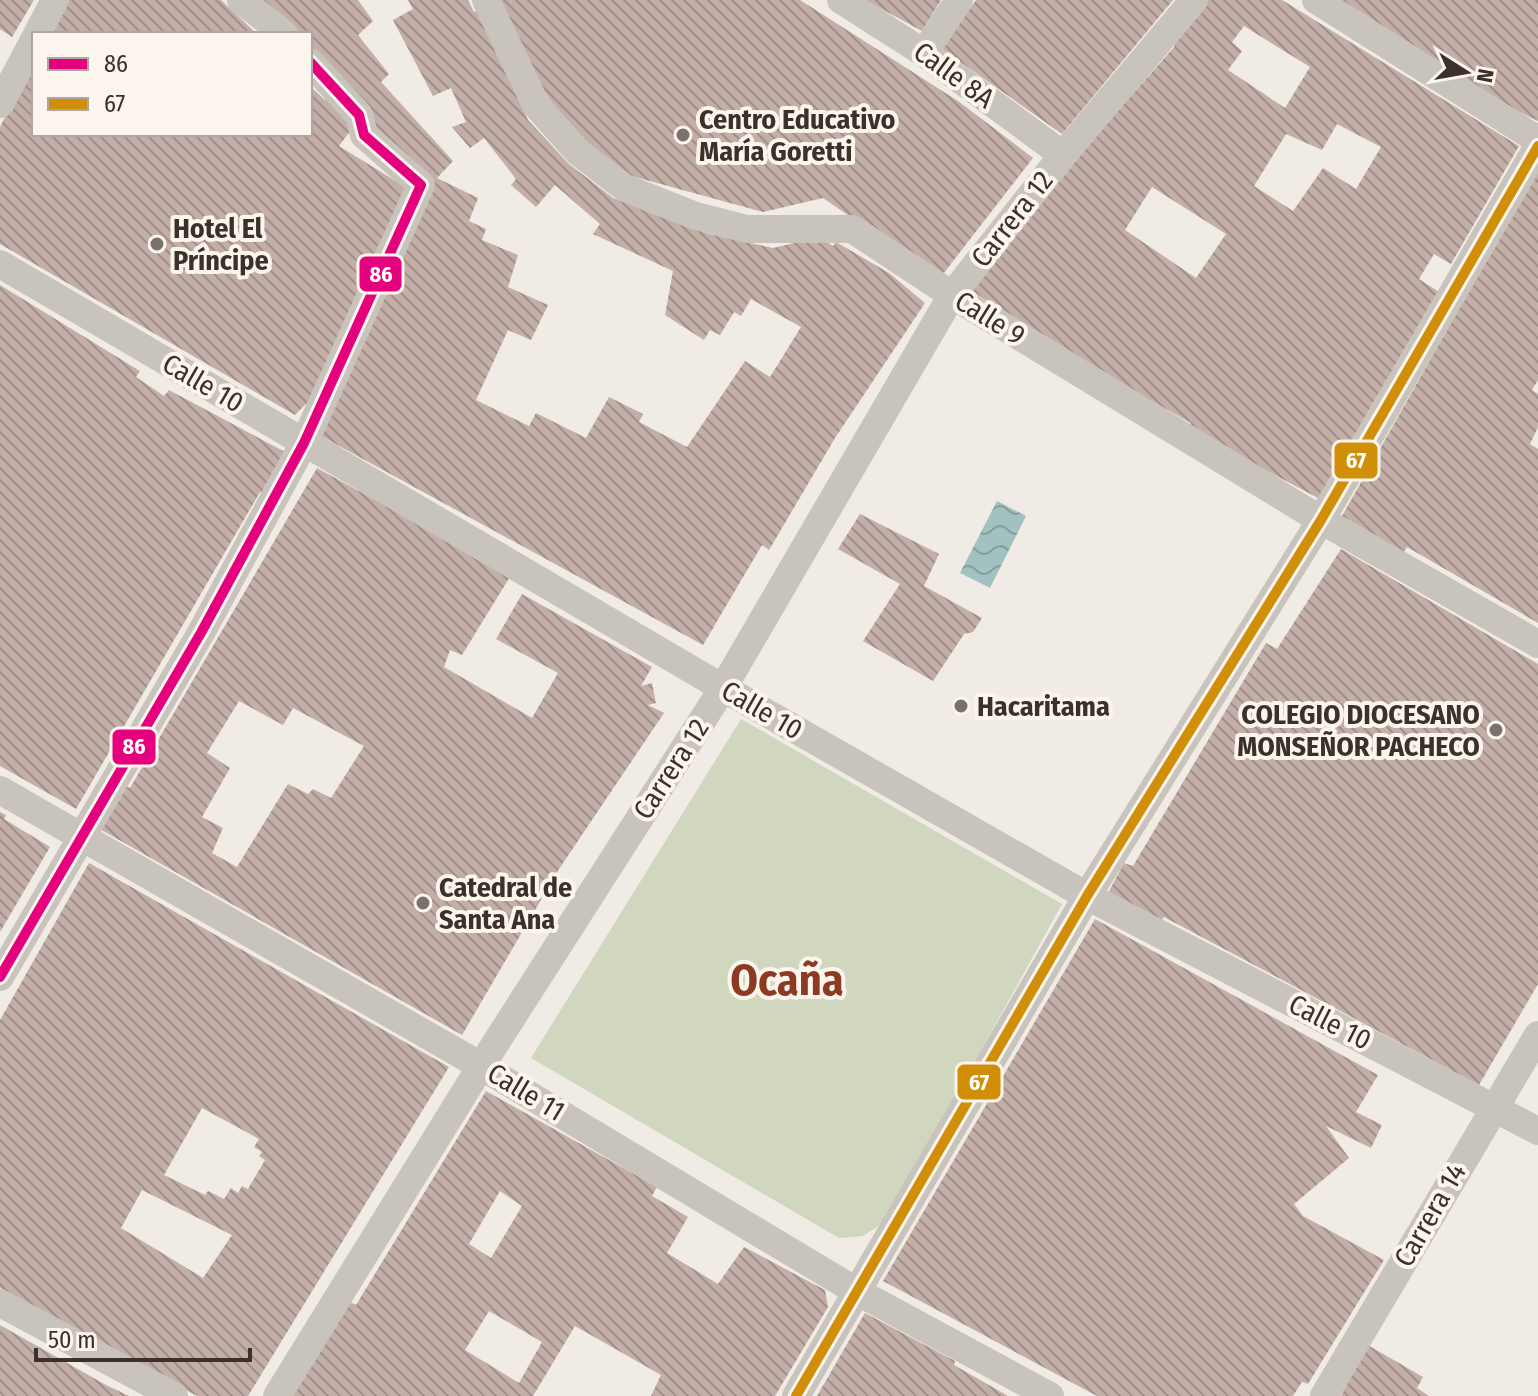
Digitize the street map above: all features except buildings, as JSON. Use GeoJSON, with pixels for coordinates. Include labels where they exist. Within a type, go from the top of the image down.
{"type":"FeatureCollection","features":[{"type":"Feature","properties":{"kind":"street"},"geometry":{"type":"LineString","coordinates":[[38,32],[55,0]]}},
{"type":"Feature","properties":{"kind":"street"},"geometry":{"type":"LineString","coordinates":[[241,0],[281,32]]}},
{"type":"Feature","properties":{"kind":"street","name":"Calle 9"},"geometry":{"type":"LineString","coordinates":[[486,0],[536,105],[578,152],[625,188],[696,216],[747,229],[852,229],[952,295],[1321,520],[1538,644]]}},
{"type":"Feature","properties":{"kind":"street","name":"Calle 8A"},"geometry":{"type":"LineString","coordinates":[[841,0],[924,53],[1063,155]]}},
{"type":"Feature","properties":{"kind":"street"},"geometry":{"type":"LineString","coordinates":[[924,53],[959,0]]}},
{"type":"Feature","properties":{"kind":"street","name":"Carrera 12"},"geometry":{"type":"LineString","coordinates":[[277,1396],[481,1066],[723,688],[952,295],[1063,155],[1194,0]]}},
{"type":"Feature","properties":{"kind":"street"},"geometry":{"type":"LineString","coordinates":[[796,1396],[1087,896],[1321,520],[1538,143],[1316,0]]}},
{"type":"Feature","properties":{"kind":"street"},"geometry":{"type":"LineString","coordinates":[[0,104],[32,44]]}},
{"type":"Feature","properties":{"kind":"street"},"geometry":{"type":"LineString","coordinates":[[0,977],[202,631],[304,443],[421,185],[364,135],[359,115],[312,64]]}},
{"type":"Feature","properties":{"kind":"street","name":"Calle 10"},"geometry":{"type":"LineString","coordinates":[[0,264],[723,688],[1087,896],[1538,1131]]}},
{"type":"Feature","properties":{"kind":"street","name":"Calle 11"},"geometry":{"type":"LineString","coordinates":[[0,790],[481,1066],[856,1291],[1050,1396]]}},
{"type":"Feature","properties":{"kind":"street","name":"Carrera 14"},"geometry":{"type":"LineString","coordinates":[[1324,1396],[1538,1035]]}},
{"type":"Feature","properties":{"kind":"street"},"geometry":{"type":"LineString","coordinates":[[0,1303],[174,1396]]}},
{"type":"Feature","properties":{"kind":"green space"},"geometry":{"type":"Polygon","coordinates":[[[741,719],[1062,904],[887,1220],[863,1236],[839,1238],[531,1058],[741,719]]]}},
{"type":"Feature","properties":{"kind":"water"},"geometry":{"type":"Polygon","coordinates":[[[997,501],[1026,516],[990,588],[960,573],[997,501]]]}},
{"type":"Feature","properties":{"kind":"transit line","name":"86"},"geometry":{"type":"LineString","coordinates":[[0,977],[202,631],[304,443],[421,185],[364,135],[359,115],[312,64]]}},
{"type":"Feature","properties":{"kind":"transit line","name":"67"},"geometry":{"type":"LineString","coordinates":[[796,1396],[1087,896],[1321,520],[1538,146]]}},
{"type":"Feature","properties":{"kind":"place","name":"Centro Educativo María Goretti"},"geometry":{"type":"Point","coordinates":[683,135]}},
{"type":"Feature","properties":{"kind":"place","name":"Hotel El Príncipe"},"geometry":{"type":"Point","coordinates":[157,244]}},
{"type":"Feature","properties":{"kind":"place","name":"Hacaritama"},"geometry":{"type":"Point","coordinates":[961,706]}},
{"type":"Feature","properties":{"kind":"place","name":"COLEGIO DIOCESANO MONSEÑOR PACHECO"},"geometry":{"type":"Point","coordinates":[1496,730]}},
{"type":"Feature","properties":{"kind":"place","name":"Catedral de Santa Ana"},"geometry":{"type":"Point","coordinates":[423,903]}},
{"type":"Feature","properties":{"kind":"district","name":"Ocaña"},"geometry":{"type":"Point","coordinates":[787,980]}}]}
